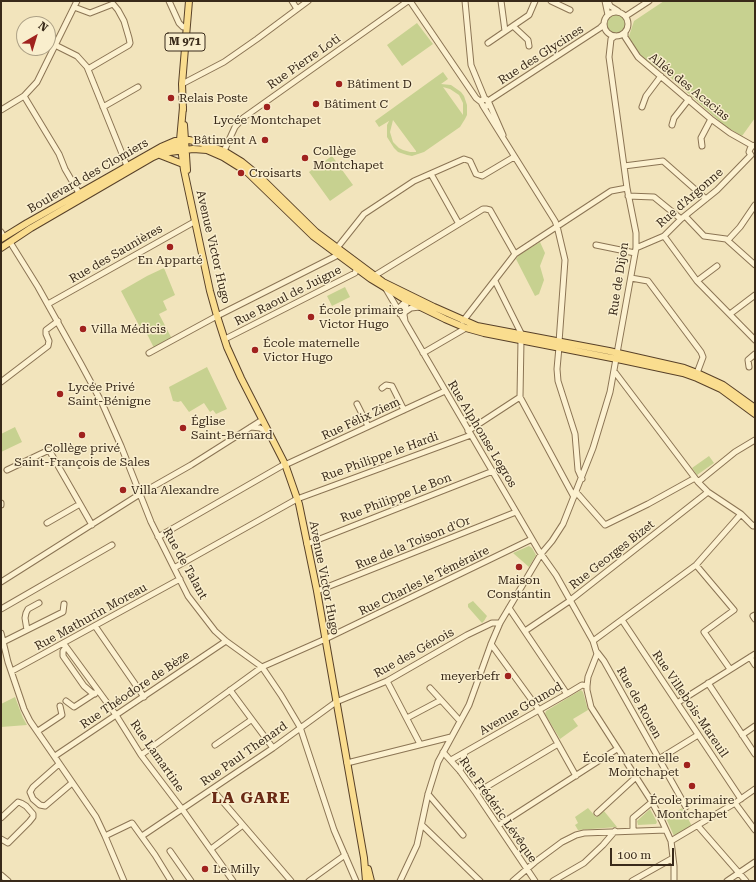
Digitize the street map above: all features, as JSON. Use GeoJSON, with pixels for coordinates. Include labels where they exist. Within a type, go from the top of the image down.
{"type":"FeatureCollection","features":[{"type":"Feature","properties":{"kind":"main road","name":"M 971"},"geometry":{"type":"LineString","coordinates":[[182,84],[189,1]]}},
{"type":"Feature","properties":{"kind":"main road","name":"Avenue Victor Hugo"},"geometry":{"type":"LineString","coordinates":[[182,84],[183,164],[194,222],[217,316],[225,339],[241,378],[284,464],[297,499],[317,591],[324,639],[364,858],[366,881]]}},
{"type":"Feature","properties":{"kind":"main road","name":"Boulevard des Clomiers"},"geometry":{"type":"LineString","coordinates":[[2,236],[161,147],[171,142],[183,145]]}},
{"type":"Feature","properties":{"kind":"main road"},"geometry":{"type":"LineString","coordinates":[[183,145],[193,144],[216,148],[224,151],[250,168],[305,223],[374,276],[463,321],[522,338]]}},
{"type":"Feature","properties":{"kind":"main road"},"geometry":{"type":"LineString","coordinates":[[183,145],[213,152],[238,166],[255,179],[302,227],[338,255],[386,289],[420,307],[466,328],[670,365],[698,373],[723,385],[755,408]]}},
{"type":"Feature","properties":{"kind":"main road","name":"Avenue Victor Hugo"},"geometry":{"type":"LineString","coordinates":[[183,145],[187,183]]}},
{"type":"Feature","properties":{"kind":"main road","name":"Boulevard des Clomiers"},"geometry":{"type":"LineString","coordinates":[[1,248],[30,228],[156,155],[183,145]]}},
{"type":"Feature","properties":{"kind":"main road"},"geometry":{"type":"LineString","coordinates":[[156,155],[183,164]]}},
{"type":"Feature","properties":{"kind":"main road"},"geometry":{"type":"LineString","coordinates":[[2,236],[10,242]]}},
{"type":"Feature","properties":{"kind":"main road"},"geometry":{"type":"LineString","coordinates":[[400,290],[407,300],[416,301],[433,310],[448,314]]}},
{"type":"Feature","properties":{"kind":"main road"},"geometry":{"type":"LineString","coordinates":[[617,355],[697,378],[726,393],[755,414]]}},
{"type":"Feature","properties":{"kind":"main road","name":"Avenue Victor Hugo"},"geometry":{"type":"LineString","coordinates":[[364,858],[371,881]]}},
{"type":"Feature","properties":{"kind":"street"},"geometry":{"type":"LineString","coordinates":[[56,43],[77,1]]}},
{"type":"Feature","properties":{"kind":"street"},"geometry":{"type":"LineString","coordinates":[[169,1],[180,23],[183,27],[186,27]]}},
{"type":"Feature","properties":{"kind":"street"},"geometry":{"type":"LineString","coordinates":[[292,1],[297,9]]}},
{"type":"Feature","properties":{"kind":"street"},"geometry":{"type":"LineString","coordinates":[[182,84],[224,62],[308,1]]}},
{"type":"Feature","properties":{"kind":"street"},"geometry":{"type":"LineString","coordinates":[[409,1],[465,84],[478,100],[485,102]]}},
{"type":"Feature","properties":{"kind":"street","name":"Rue Pierre Loti"},"geometry":{"type":"LineString","coordinates":[[224,151],[235,127],[243,118],[409,1]]}},
{"type":"Feature","properties":{"kind":"street"},"geometry":{"type":"LineString","coordinates":[[465,1],[471,65],[485,102],[507,145],[557,226],[565,260],[558,381],[575,434],[578,470],[582,478]]}},
{"type":"Feature","properties":{"kind":"street"},"geometry":{"type":"LineString","coordinates":[[501,1],[505,31]]}},
{"type":"Feature","properties":{"kind":"street"},"geometry":{"type":"LineString","coordinates":[[488,43],[529,14],[535,1]]}},
{"type":"Feature","properties":{"kind":"street"},"geometry":{"type":"LineString","coordinates":[[551,1],[570,10]]}},
{"type":"Feature","properties":{"kind":"street"},"geometry":{"type":"LineString","coordinates":[[605,1],[608,15],[604,24],[607,32],[615,36],[619,36],[625,33],[629,25],[626,16],[610,6],[608,1]]}},
{"type":"Feature","properties":{"kind":"street"},"geometry":{"type":"LineString","coordinates":[[626,16],[649,1]]}},
{"type":"Feature","properties":{"kind":"street"},"geometry":{"type":"LineString","coordinates":[[74,7],[90,13],[112,4],[114,5],[124,21],[130,43],[88,69]]}},
{"type":"Feature","properties":{"kind":"street"},"geometry":{"type":"LineString","coordinates":[[608,15],[618,11]]}},
{"type":"Feature","properties":{"kind":"street","name":"Rue des Glycines"},"geometry":{"type":"LineString","coordinates":[[485,102],[604,24]]}},
{"type":"Feature","properties":{"kind":"street"},"geometry":{"type":"LineString","coordinates":[[513,26],[528,40],[529,46]]}},
{"type":"Feature","properties":{"kind":"street","name":"Allée des Acacias"},"geometry":{"type":"LineString","coordinates":[[625,33],[638,58],[689,99],[711,119],[730,133],[754,146]]}},
{"type":"Feature","properties":{"kind":"street","name":"Rue de Dijon"},"geometry":{"type":"LineString","coordinates":[[400,881],[417,845],[428,794],[438,762],[450,737],[469,705],[500,623],[540,554],[552,541],[563,524],[582,478],[605,410],[614,371],[636,251],[636,233],[628,196],[609,57],[612,39],[615,36]]}},
{"type":"Feature","properties":{"kind":"street"},"geometry":{"type":"LineString","coordinates":[[56,46],[77,56],[88,69],[127,166]]}},
{"type":"Feature","properties":{"kind":"street"},"geometry":{"type":"LineString","coordinates":[[1,110],[24,96],[37,82],[50,56]]}},
{"type":"Feature","properties":{"kind":"street"},"geometry":{"type":"LineString","coordinates":[[642,108],[646,96],[661,76]]}},
{"type":"Feature","properties":{"kind":"street"},"geometry":{"type":"LineString","coordinates":[[103,107],[138,87]]}},
{"type":"Feature","properties":{"kind":"street"},"geometry":{"type":"LineString","coordinates":[[24,96],[59,154],[65,169],[79,193]]}},
{"type":"Feature","properties":{"kind":"street"},"geometry":{"type":"LineString","coordinates":[[672,126],[674,118],[689,99]]}},
{"type":"Feature","properties":{"kind":"street"},"geometry":{"type":"LineString","coordinates":[[702,146],[701,138],[711,119]]}},
{"type":"Feature","properties":{"kind":"street"},"geometry":{"type":"LineString","coordinates":[[753,156],[749,150],[754,146]]}},
{"type":"Feature","properties":{"kind":"street","name":"Rue d'Argonne"},"geometry":{"type":"LineString","coordinates":[[636,251],[664,236],[683,217],[717,190],[753,156]]}},
{"type":"Feature","properties":{"kind":"street"},"geometry":{"type":"LineString","coordinates":[[337,248],[364,214],[414,181],[464,158],[470,161],[476,174],[482,176],[514,157]]}},
{"type":"Feature","properties":{"kind":"street"},"geometry":{"type":"LineString","coordinates":[[624,166],[662,161],[706,199]]}},
{"type":"Feature","properties":{"kind":"street"},"geometry":{"type":"LineString","coordinates":[[431,174],[459,224]]}},
{"type":"Feature","properties":{"kind":"street"},"geometry":{"type":"LineString","coordinates":[[463,321],[515,254],[611,191],[627,188]]}},
{"type":"Feature","properties":{"kind":"street"},"geometry":{"type":"LineString","coordinates":[[628,196],[654,197],[683,217],[704,236],[728,240],[755,265]]}},
{"type":"Feature","properties":{"kind":"street"},"geometry":{"type":"LineString","coordinates":[[728,240],[740,227],[755,205]]}},
{"type":"Feature","properties":{"kind":"street"},"geometry":{"type":"LineString","coordinates":[[374,276],[483,209],[490,210],[515,254]]}},
{"type":"Feature","properties":{"kind":"street","name":"Rue des Saunières"},"geometry":{"type":"LineString","coordinates":[[48,304],[194,222]]}},
{"type":"Feature","properties":{"kind":"street"},"geometry":{"type":"LineString","coordinates":[[664,236],[697,281],[755,340]]}},
{"type":"Feature","properties":{"kind":"street","name":"Rue de Talant"},"geometry":{"type":"LineString","coordinates":[[10,242],[58,321],[106,411],[148,516],[188,596],[215,630],[226,641],[262,667],[300,727],[334,830],[356,881]]}},
{"type":"Feature","properties":{"kind":"street"},"geometry":{"type":"LineString","coordinates":[[596,245],[636,251]]}},
{"type":"Feature","properties":{"kind":"street"},"geometry":{"type":"LineString","coordinates":[[217,316],[338,255]]}},
{"type":"Feature","properties":{"kind":"street"},"geometry":{"type":"LineString","coordinates":[[697,281],[717,266]]}},
{"type":"Feature","properties":{"kind":"street","name":"Rue Raoul de Juigne"},"geometry":{"type":"LineString","coordinates":[[225,339],[355,273],[357,268]]}},
{"type":"Feature","properties":{"kind":"street"},"geometry":{"type":"LineString","coordinates":[[631,278],[648,281],[701,352],[703,357],[698,373]]}},
{"type":"Feature","properties":{"kind":"street"},"geometry":{"type":"LineString","coordinates":[[494,281],[522,338],[520,397],[575,494],[604,525],[696,480],[735,452],[755,440]]}},
{"type":"Feature","properties":{"kind":"street","name":"Rue Alphonse Legros"},"geometry":{"type":"LineString","coordinates":[[386,289],[402,313],[406,324],[540,554],[556,575],[570,600]]}},
{"type":"Feature","properties":{"kind":"street"},"geometry":{"type":"LineString","coordinates":[[730,314],[755,295]]}},
{"type":"Feature","properties":{"kind":"street","name":"Rue Alphonse Legros"},"geometry":{"type":"LineString","coordinates":[[402,313],[407,300]]}},
{"type":"Feature","properties":{"kind":"street"},"geometry":{"type":"LineString","coordinates":[[402,313],[411,308],[420,307]]}},
{"type":"Feature","properties":{"kind":"street","name":"Avenue Victor Hugo"},"geometry":{"type":"LineString","coordinates":[[149,353],[217,316]]}},
{"type":"Feature","properties":{"kind":"street"},"geometry":{"type":"LineString","coordinates":[[1,382],[49,345],[50,341],[46,331],[58,321]]}},
{"type":"Feature","properties":{"kind":"street"},"geometry":{"type":"LineString","coordinates":[[423,353],[466,328]]}},
{"type":"Feature","properties":{"kind":"street"},"geometry":{"type":"LineString","coordinates":[[749,366],[748,360],[755,354]]}},
{"type":"Feature","properties":{"kind":"street"},"geometry":{"type":"LineString","coordinates":[[614,371],[696,480],[708,492],[741,514],[753,526],[755,525]]}},
{"type":"Feature","properties":{"kind":"street"},"geometry":{"type":"LineString","coordinates":[[382,388],[386,385],[392,386],[404,410]]}},
{"type":"Feature","properties":{"kind":"street","name":"Rue Félix Ziem"},"geometry":{"type":"LineString","coordinates":[[158,538],[284,464],[290,463],[445,391]]}},
{"type":"Feature","properties":{"kind":"street","name":"Rue Philippe le Hardi"},"geometry":{"type":"LineString","coordinates":[[174,568],[297,499],[469,433],[520,397]]}},
{"type":"Feature","properties":{"kind":"street"},"geometry":{"type":"LineString","coordinates":[[357,404],[368,426]]}},
{"type":"Feature","properties":{"kind":"street"},"geometry":{"type":"LineString","coordinates":[[1,582],[140,494],[191,465],[262,420]]}},
{"type":"Feature","properties":{"kind":"street"},"geometry":{"type":"LineString","coordinates":[[250,427],[260,428],[268,432]]}},
{"type":"Feature","properties":{"kind":"street"},"geometry":{"type":"LineString","coordinates":[[7,470],[49,450],[92,525]]}},
{"type":"Feature","properties":{"kind":"street","name":"Rue Philippe Le Bon"},"geometry":{"type":"LineString","coordinates":[[307,544],[493,471]]}},
{"type":"Feature","properties":{"kind":"street","name":"Rue Georges Bizet"},"geometry":{"type":"LineString","coordinates":[[525,631],[570,600],[708,492]]}},
{"type":"Feature","properties":{"kind":"street"},"geometry":{"type":"LineString","coordinates":[[47,523],[80,504]]}},
{"type":"Feature","properties":{"kind":"street","name":"Rue de la Toison d'Or"},"geometry":{"type":"LineString","coordinates":[[317,591],[516,512]]}},
{"type":"Feature","properties":{"kind":"street"},"geometry":{"type":"LineString","coordinates":[[592,641],[696,565],[741,514]]}},
{"type":"Feature","properties":{"kind":"street","name":"Rue Charles le Téméraire"},"geometry":{"type":"LineString","coordinates":[[141,755],[262,667],[324,639],[532,539]]}},
{"type":"Feature","properties":{"kind":"street"},"geometry":{"type":"LineString","coordinates":[[1,609],[112,545]]}},
{"type":"Feature","properties":{"kind":"street"},"geometry":{"type":"LineString","coordinates":[[696,565],[734,610],[704,632],[730,669]]}},
{"type":"Feature","properties":{"kind":"street","name":"Rue Mathurin Moreau"},"geometry":{"type":"LineString","coordinates":[[12,671],[65,645],[95,626],[180,579]]}},
{"type":"Feature","properties":{"kind":"street","name":"Rue de Rouen"},"geometry":{"type":"LineString","coordinates":[[570,600],[597,652],[604,661],[686,807]]}},
{"type":"Feature","properties":{"kind":"street"},"geometry":{"type":"LineString","coordinates":[[27,630],[25,618],[26,613],[28,609],[39,603]]}},
{"type":"Feature","properties":{"kind":"street"},"geometry":{"type":"LineString","coordinates":[[3,642],[63,612],[64,604]]}},
{"type":"Feature","properties":{"kind":"street"},"geometry":{"type":"LineString","coordinates":[[509,608],[567,694]]}},
{"type":"Feature","properties":{"kind":"street"},"geometry":{"type":"LineString","coordinates":[[755,615],[753,616],[755,619]]}},
{"type":"Feature","properties":{"kind":"street","name":"Rue Villebois-Mareuil"},"geometry":{"type":"LineString","coordinates":[[622,620],[741,799]]}},
{"type":"Feature","properties":{"kind":"street","name":"Rue des Génois"},"geometry":{"type":"LineString","coordinates":[[336,702],[367,691],[467,635],[492,623],[500,623]]}},
{"type":"Feature","properties":{"kind":"street"},"geometry":{"type":"LineString","coordinates":[[95,626],[144,696]]}},
{"type":"Feature","properties":{"kind":"street"},"geometry":{"type":"LineString","coordinates":[[1,633],[24,709],[30,721],[94,816],[105,836],[124,881]]}},
{"type":"Feature","properties":{"kind":"street","name":"Rue Théodore de Bèze"},"geometry":{"type":"LineString","coordinates":[[54,756],[226,641]]}},
{"type":"Feature","properties":{"kind":"street"},"geometry":{"type":"LineString","coordinates":[[491,644],[539,710],[576,776]]}},
{"type":"Feature","properties":{"kind":"street","name":"Rue Lamartine"},"geometry":{"type":"LineString","coordinates":[[65,645],[96,693],[116,715],[141,755],[182,809],[233,881]]}},
{"type":"Feature","properties":{"kind":"street"},"geometry":{"type":"LineString","coordinates":[[597,652],[597,657],[588,677],[587,686],[591,707],[635,778],[652,802],[666,830],[671,841],[674,881]]}},
{"type":"Feature","properties":{"kind":"street"},"geometry":{"type":"LineString","coordinates":[[677,703],[755,654]]}},
{"type":"Feature","properties":{"kind":"street"},"geometry":{"type":"LineString","coordinates":[[750,657],[755,665]]}},
{"type":"Feature","properties":{"kind":"street"},"geometry":{"type":"LineString","coordinates":[[387,681],[420,744]]}},
{"type":"Feature","properties":{"kind":"street"},"geometry":{"type":"LineString","coordinates":[[708,683],[755,754]]}},
{"type":"Feature","properties":{"kind":"street","name":"Avenue Gounod"},"geometry":{"type":"LineString","coordinates":[[451,760],[567,694],[582,686],[587,686]]}},
{"type":"Feature","properties":{"kind":"street"},"geometry":{"type":"LineString","coordinates":[[430,688],[460,721]]}},
{"type":"Feature","properties":{"kind":"street"},"geometry":{"type":"LineString","coordinates":[[230,690],[273,748]]}},
{"type":"Feature","properties":{"kind":"street"},"geometry":{"type":"LineString","coordinates":[[66,701],[74,707],[96,693]]}},
{"type":"Feature","properties":{"kind":"street"},"geometry":{"type":"LineString","coordinates":[[407,718],[441,700]]}},
{"type":"Feature","properties":{"kind":"street","name":"Rue Paul Thenard"},"geometry":{"type":"LineString","coordinates":[[142,836],[273,748],[336,702]]}},
{"type":"Feature","properties":{"kind":"street"},"geometry":{"type":"LineString","coordinates":[[38,732],[62,715],[60,706]]}},
{"type":"Feature","properties":{"kind":"street"},"geometry":{"type":"LineString","coordinates":[[215,745],[251,720]]}},
{"type":"Feature","properties":{"kind":"street"},"geometry":{"type":"LineString","coordinates":[[742,735],[755,726]]}},
{"type":"Feature","properties":{"kind":"street"},"geometry":{"type":"LineString","coordinates":[[660,759],[698,735]]}},
{"type":"Feature","properties":{"kind":"street"},"geometry":{"type":"LineString","coordinates":[[347,763],[450,737]]}},
{"type":"Feature","properties":{"kind":"street"},"geometry":{"type":"LineString","coordinates":[[476,793],[558,744]]}},
{"type":"Feature","properties":{"kind":"street"},"geometry":{"type":"LineString","coordinates":[[499,825],[617,749]]}},
{"type":"Feature","properties":{"kind":"street","name":"Rue Frédéric Lévêque"},"geometry":{"type":"LineString","coordinates":[[443,752],[460,770],[499,825],[535,881]]}},
{"type":"Feature","properties":{"kind":"street"},"geometry":{"type":"LineString","coordinates":[[460,770],[465,752]]}},
{"type":"Feature","properties":{"kind":"street"},"geometry":{"type":"LineString","coordinates":[[59,764],[33,787],[30,792],[33,799],[40,805],[45,806],[72,783]]}},
{"type":"Feature","properties":{"kind":"street"},"geometry":{"type":"LineString","coordinates":[[597,812],[635,778]]}},
{"type":"Feature","properties":{"kind":"street"},"geometry":{"type":"LineString","coordinates":[[212,789],[291,881]]}},
{"type":"Feature","properties":{"kind":"street"},"geometry":{"type":"LineString","coordinates":[[671,841],[698,826],[755,789]]}},
{"type":"Feature","properties":{"kind":"street"},"geometry":{"type":"LineString","coordinates":[[428,794],[463,835]]}},
{"type":"Feature","properties":{"kind":"street"},"geometry":{"type":"LineString","coordinates":[[1,818],[18,802],[26,806],[33,814],[33,817],[29,822],[8,843],[1,839]]}},
{"type":"Feature","properties":{"kind":"street"},"geometry":{"type":"LineString","coordinates":[[633,831],[633,818],[652,802]]}},
{"type":"Feature","properties":{"kind":"street"},"geometry":{"type":"LineString","coordinates":[[735,803],[755,830]]}},
{"type":"Feature","properties":{"kind":"street"},"geometry":{"type":"LineString","coordinates":[[105,836],[132,823],[171,881]]}},
{"type":"Feature","properties":{"kind":"street"},"geometry":{"type":"LineString","coordinates":[[210,849],[243,825]]}},
{"type":"Feature","properties":{"kind":"street"},"geometry":{"type":"LineString","coordinates":[[422,825],[480,881]]}},
{"type":"Feature","properties":{"kind":"street"},"geometry":{"type":"LineString","coordinates":[[698,826],[746,881]]}},
{"type":"Feature","properties":{"kind":"street"},"geometry":{"type":"LineString","coordinates":[[513,881],[562,842],[576,835],[584,833],[666,830]]}},
{"type":"Feature","properties":{"kind":"street"},"geometry":{"type":"LineString","coordinates":[[553,881],[584,862],[615,832]]}},
{"type":"Feature","properties":{"kind":"street"},"geometry":{"type":"LineString","coordinates":[[170,850],[191,881]]}},
{"type":"Feature","properties":{"kind":"street"},"geometry":{"type":"LineString","coordinates":[[309,881],[345,855]]}},
{"type":"Feature","properties":{"kind":"street"},"geometry":{"type":"LineString","coordinates":[[632,881],[673,858]]}},
{"type":"Feature","properties":{"kind":"street"},"geometry":{"type":"LineString","coordinates":[[727,881],[755,862]]}},
{"type":"Feature","properties":{"kind":"street"},"geometry":{"type":"LineString","coordinates":[[1,875],[8,881]]}},
{"type":"Feature","properties":{"kind":"green space"},"geometry":{"type":"Polygon","coordinates":[[[664,1],[753,1],[755,3],[755,118],[742,136],[725,126],[662,70],[640,56],[630,39],[629,36],[634,21],[664,1]]]}},
{"type":"Feature","properties":{"kind":"green space"},"geometry":{"type":"Polygon","coordinates":[[[613,14],[621,14],[627,20],[627,28],[621,34],[613,34],[607,28],[607,20],[613,14]]]}},
{"type":"Feature","properties":{"kind":"green space"},"geometry":{"type":"Polygon","coordinates":[[[417,23],[433,44],[402,66],[387,45],[417,23]]]}},
{"type":"Feature","properties":{"kind":"green space"},"geometry":{"type":"Polygon","coordinates":[[[443,72],[448,79],[441,84],[451,85],[461,92],[467,105],[467,115],[460,127],[424,152],[412,156],[398,152],[394,148],[387,137],[387,125],[389,121],[379,127],[375,121],[443,72]],[[443,87],[463,115],[463,103],[459,95],[450,89],[443,87]],[[393,120],[390,132],[393,142],[403,150],[416,152],[416,151],[393,120]]]}},
{"type":"Feature","properties":{"kind":"green space"},"geometry":{"type":"Polygon","coordinates":[[[332,156],[353,185],[330,201],[309,172],[332,156]]]}},
{"type":"Feature","properties":{"kind":"green space"},"geometry":{"type":"Polygon","coordinates":[[[540,242],[545,253],[540,266],[544,280],[539,294],[535,296],[516,259],[519,255],[540,242]]]}},
{"type":"Feature","properties":{"kind":"green space"},"geometry":{"type":"Polygon","coordinates":[[[164,268],[175,295],[163,301],[167,310],[159,314],[172,339],[154,348],[146,332],[143,333],[121,291],[164,268]]]}},
{"type":"Feature","properties":{"kind":"green space"},"geometry":{"type":"Polygon","coordinates":[[[345,287],[350,297],[332,306],[327,296],[345,287]]]}},
{"type":"Feature","properties":{"kind":"green space"},"geometry":{"type":"Polygon","coordinates":[[[207,367],[227,409],[216,414],[213,410],[210,412],[204,403],[189,412],[181,401],[173,401],[169,387],[207,367]]]}},
{"type":"Feature","properties":{"kind":"green space"},"geometry":{"type":"Polygon","coordinates":[[[15,427],[22,442],[1,452],[1,434],[15,427]]]}},
{"type":"Feature","properties":{"kind":"green space"},"geometry":{"type":"Polygon","coordinates":[[[709,456],[714,463],[697,475],[692,468],[709,456]]]}},
{"type":"Feature","properties":{"kind":"green space"},"geometry":{"type":"Polygon","coordinates":[[[529,546],[536,555],[529,567],[513,553],[529,546]]]}},
{"type":"Feature","properties":{"kind":"green space"},"geometry":{"type":"Polygon","coordinates":[[[473,601],[487,616],[482,623],[468,607],[468,604],[473,601]]]}},
{"type":"Feature","properties":{"kind":"green space"},"geometry":{"type":"Polygon","coordinates":[[[581,690],[583,692],[588,710],[573,719],[578,726],[560,739],[545,714],[546,711],[581,690]]]}},
{"type":"Feature","properties":{"kind":"green space"},"geometry":{"type":"Polygon","coordinates":[[[15,697],[27,725],[1,727],[1,704],[15,697]]]}},
{"type":"Feature","properties":{"kind":"green space"},"geometry":{"type":"Polygon","coordinates":[[[588,808],[596,817],[604,811],[617,827],[578,830],[575,825],[578,823],[575,817],[588,808]]]}},
{"type":"Feature","properties":{"kind":"green space"},"geometry":{"type":"Polygon","coordinates":[[[682,808],[692,826],[674,836],[666,818],[682,808]]]}},
{"type":"Feature","properties":{"kind":"green space"},"geometry":{"type":"Polygon","coordinates":[[[650,809],[657,822],[656,824],[638,825],[637,821],[650,809]]]}},
{"type":"Feature","properties":{"kind":"place","name":"Bâtiment D"},"geometry":{"type":"Point","coordinates":[339,84]}},
{"type":"Feature","properties":{"kind":"place","name":"Relais Poste"},"geometry":{"type":"Point","coordinates":[171,98]}},
{"type":"Feature","properties":{"kind":"place","name":"Bâtiment C"},"geometry":{"type":"Point","coordinates":[316,104]}},
{"type":"Feature","properties":{"kind":"place","name":"Lycée Montchapet"},"geometry":{"type":"Point","coordinates":[267,107]}},
{"type":"Feature","properties":{"kind":"place","name":"Bâtiment A"},"geometry":{"type":"Point","coordinates":[265,140]}},
{"type":"Feature","properties":{"kind":"place","name":"Collège Montchapet"},"geometry":{"type":"Point","coordinates":[305,158]}},
{"type":"Feature","properties":{"kind":"place","name":"Croisarts"},"geometry":{"type":"Point","coordinates":[241,173]}},
{"type":"Feature","properties":{"kind":"place","name":"En Apparté"},"geometry":{"type":"Point","coordinates":[170,247]}},
{"type":"Feature","properties":{"kind":"place","name":"École primaire Victor Hugo"},"geometry":{"type":"Point","coordinates":[311,317]}},
{"type":"Feature","properties":{"kind":"place","name":"Villa Médicis"},"geometry":{"type":"Point","coordinates":[83,329]}},
{"type":"Feature","properties":{"kind":"place","name":"École maternelle Victor Hugo"},"geometry":{"type":"Point","coordinates":[255,350]}},
{"type":"Feature","properties":{"kind":"place","name":"Lycée Privé Saint-Bénigne"},"geometry":{"type":"Point","coordinates":[60,394]}},
{"type":"Feature","properties":{"kind":"place","name":"Église Saint-Bernard"},"geometry":{"type":"Point","coordinates":[183,428]}},
{"type":"Feature","properties":{"kind":"place","name":"Collège privé Saint-François de Sales"},"geometry":{"type":"Point","coordinates":[82,435]}},
{"type":"Feature","properties":{"kind":"place","name":"Villa Alexandre"},"geometry":{"type":"Point","coordinates":[123,490]}},
{"type":"Feature","properties":{"kind":"place","name":"Maison Constantin"},"geometry":{"type":"Point","coordinates":[519,567]}},
{"type":"Feature","properties":{"kind":"place","name":"meyerbefr"},"geometry":{"type":"Point","coordinates":[508,676]}},
{"type":"Feature","properties":{"kind":"place","name":"École maternelle Montchapet"},"geometry":{"type":"Point","coordinates":[687,765]}},
{"type":"Feature","properties":{"kind":"place","name":"École primaire Montchapet"},"geometry":{"type":"Point","coordinates":[692,786]}},
{"type":"Feature","properties":{"kind":"place","name":"Le Milly"},"geometry":{"type":"Point","coordinates":[205,869]}},
{"type":"Feature","properties":{"kind":"district","name":"LA GARE"},"geometry":{"type":"Point","coordinates":[251,798]}}]}
